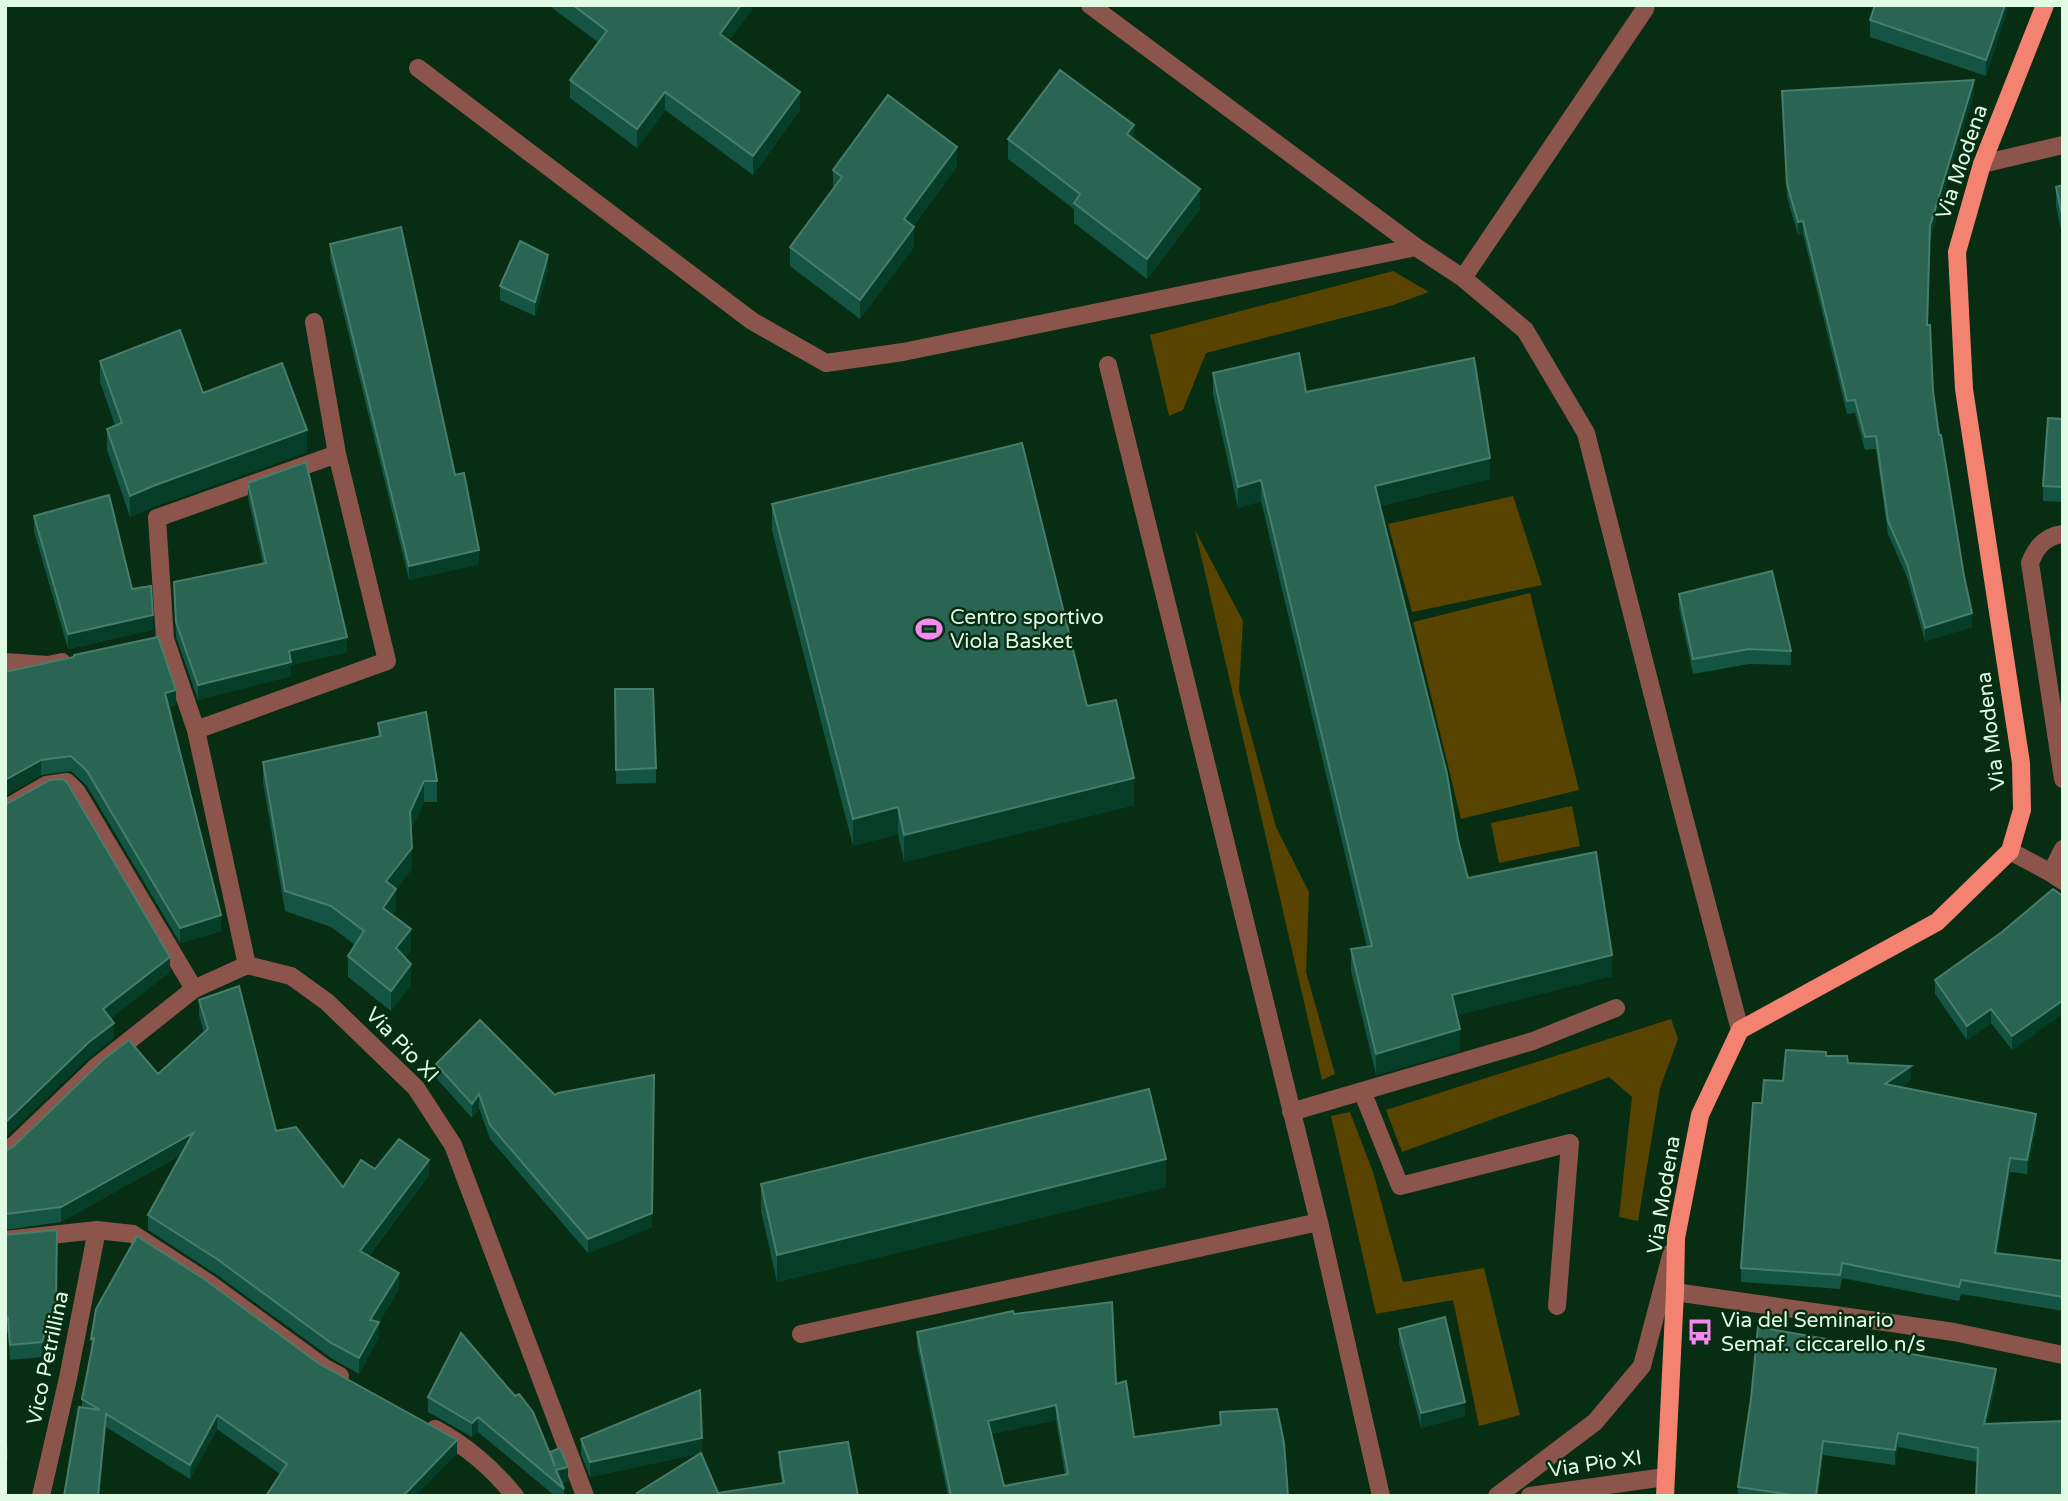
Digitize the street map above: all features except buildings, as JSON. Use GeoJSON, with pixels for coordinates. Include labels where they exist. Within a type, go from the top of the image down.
{"type":"FeatureCollection","features":[{"type":"Feature","properties":{"kind":"main road","name":"Via Modena"},"geometry":{"type":"LineString","coordinates":[[1665,1496],[1676,1238],[1700,1115],[1740,1030],[1937,922],[2010,851],[2022,810],[2021,764],[1964,389],[1957,252],[1982,164],[2045,5]]}},
{"type":"Feature","properties":{"kind":"street"},"geometry":{"type":"LineString","coordinates":[[1090,5],[1416,247],[1463,278],[1525,330],[1586,433],[1740,1030]]}},
{"type":"Feature","properties":{"kind":"street"},"geometry":{"type":"LineString","coordinates":[[1463,278],[1646,5]]}},
{"type":"Feature","properties":{"kind":"street"},"geometry":{"type":"LineString","coordinates":[[418,68],[752,321],[826,363],[903,352],[1416,247]]}},
{"type":"Feature","properties":{"kind":"street"},"geometry":{"type":"LineString","coordinates":[[1982,164],[2063,145]]}},
{"type":"Feature","properties":{"kind":"street"},"geometry":{"type":"LineString","coordinates":[[196,730],[387,661],[337,454],[314,322]]}},
{"type":"Feature","properties":{"kind":"street"},"geometry":{"type":"LineString","coordinates":[[1108,365],[1319,1222],[1381,1496]]}},
{"type":"Feature","properties":{"kind":"street"},"geometry":{"type":"LineString","coordinates":[[5,1154],[97,1066],[194,989],[247,965],[196,730],[158,640],[157,518],[337,454]]}},
{"type":"Feature","properties":{"kind":"street"},"geometry":{"type":"LineString","coordinates":[[2063,534],[2053,535],[2036,547],[2030,563],[2063,779]]}},
{"type":"Feature","properties":{"kind":"street"},"geometry":{"type":"LineString","coordinates":[[5,662],[48,665],[74,659]]}},
{"type":"Feature","properties":{"kind":"street"},"geometry":{"type":"LineString","coordinates":[[5,809],[46,785],[67,782],[77,792],[194,989]]}},
{"type":"Feature","properties":{"kind":"street"},"geometry":{"type":"LineString","coordinates":[[2010,851],[2057,877],[2063,849]]}},
{"type":"Feature","properties":{"kind":"street","name":"Via Pio XI"},"geometry":{"type":"LineString","coordinates":[[247,965],[291,976],[327,1002],[416,1088],[453,1144],[585,1496]]}},
{"type":"Feature","properties":{"kind":"street"},"geometry":{"type":"LineString","coordinates":[[1291,1112],[1533,1041],[1616,1008]]}},
{"type":"Feature","properties":{"kind":"street"},"geometry":{"type":"LineString","coordinates":[[1362,1091],[1400,1186],[1570,1143],[1557,1306]]}},
{"type":"Feature","properties":{"kind":"street"},"geometry":{"type":"LineString","coordinates":[[801,1334],[1319,1222]]}},
{"type":"Feature","properties":{"kind":"street"},"geometry":{"type":"LineString","coordinates":[[5,1240],[97,1230],[133,1234],[210,1284],[326,1368],[360,1387]]}},
{"type":"Feature","properties":{"kind":"street","name":"Vico Petrillina"},"geometry":{"type":"LineString","coordinates":[[41,1496],[68,1378],[97,1230]]}},
{"type":"Feature","properties":{"kind":"street"},"geometry":{"type":"LineString","coordinates":[[1497,1496],[1595,1422],[1642,1366],[1676,1238]]}},
{"type":"Feature","properties":{"kind":"street"},"geometry":{"type":"LineString","coordinates":[[1675,1292],[1954,1332],[2063,1356]]}},
{"type":"Feature","properties":{"kind":"street"},"geometry":{"type":"LineString","coordinates":[[417,1419],[463,1444],[499,1477],[515,1496]]}},
{"type":"Feature","properties":{"kind":"street","name":"Via Pio XI"},"geometry":{"type":"LineString","coordinates":[[1530,1496],[1665,1477]]}},
{"type":"Feature","properties":{"kind":"shaded area"},"geometry":{"type":"Polygon","coordinates":[[[1393,271],[1429,292],[1393,305],[1206,353],[1183,410],[1169,416],[1150,335],[1393,271]]]}},
{"type":"Feature","properties":{"kind":"shaded area"},"geometry":{"type":"Polygon","coordinates":[[[1513,496],[1542,585],[1412,612],[1388,524],[1513,496]]]}},
{"type":"Feature","properties":{"kind":"shaded area"},"geometry":{"type":"Polygon","coordinates":[[[1195,530],[1243,621],[1239,691],[1276,827],[1309,892],[1306,972],[1335,1074],[1322,1080],[1195,530]]]}},
{"type":"Feature","properties":{"kind":"shaded area"},"geometry":{"type":"Polygon","coordinates":[[[1530,593],[1579,790],[1461,819],[1413,622],[1530,593]]]}},
{"type":"Feature","properties":{"kind":"shaded area"},"geometry":{"type":"Polygon","coordinates":[[[1572,806],[1580,846],[1499,863],[1491,823],[1572,806]]]}},
{"type":"Feature","properties":{"kind":"shaded area"},"geometry":{"type":"Polygon","coordinates":[[[1671,1019],[1678,1039],[1660,1088],[1638,1221],[1619,1217],[1632,1097],[1609,1077],[1402,1152],[1386,1110],[1671,1019]]]}},
{"type":"Feature","properties":{"kind":"shaded area"},"geometry":{"type":"Polygon","coordinates":[[[1350,1112],[1373,1172],[1403,1282],[1484,1268],[1520,1415],[1479,1426],[1453,1300],[1376,1314],[1331,1116],[1350,1112]]]}},
{"type":"Feature","properties":{"kind":"place","name":"Centro sportivo Viola Basket"},"geometry":{"type":"Point","coordinates":[929,629]}},
{"type":"Feature","properties":{"kind":"place","name":"Via del Seminario Semaf. ciccarello n/s"},"geometry":{"type":"Point","coordinates":[1700,1332]}}]}
